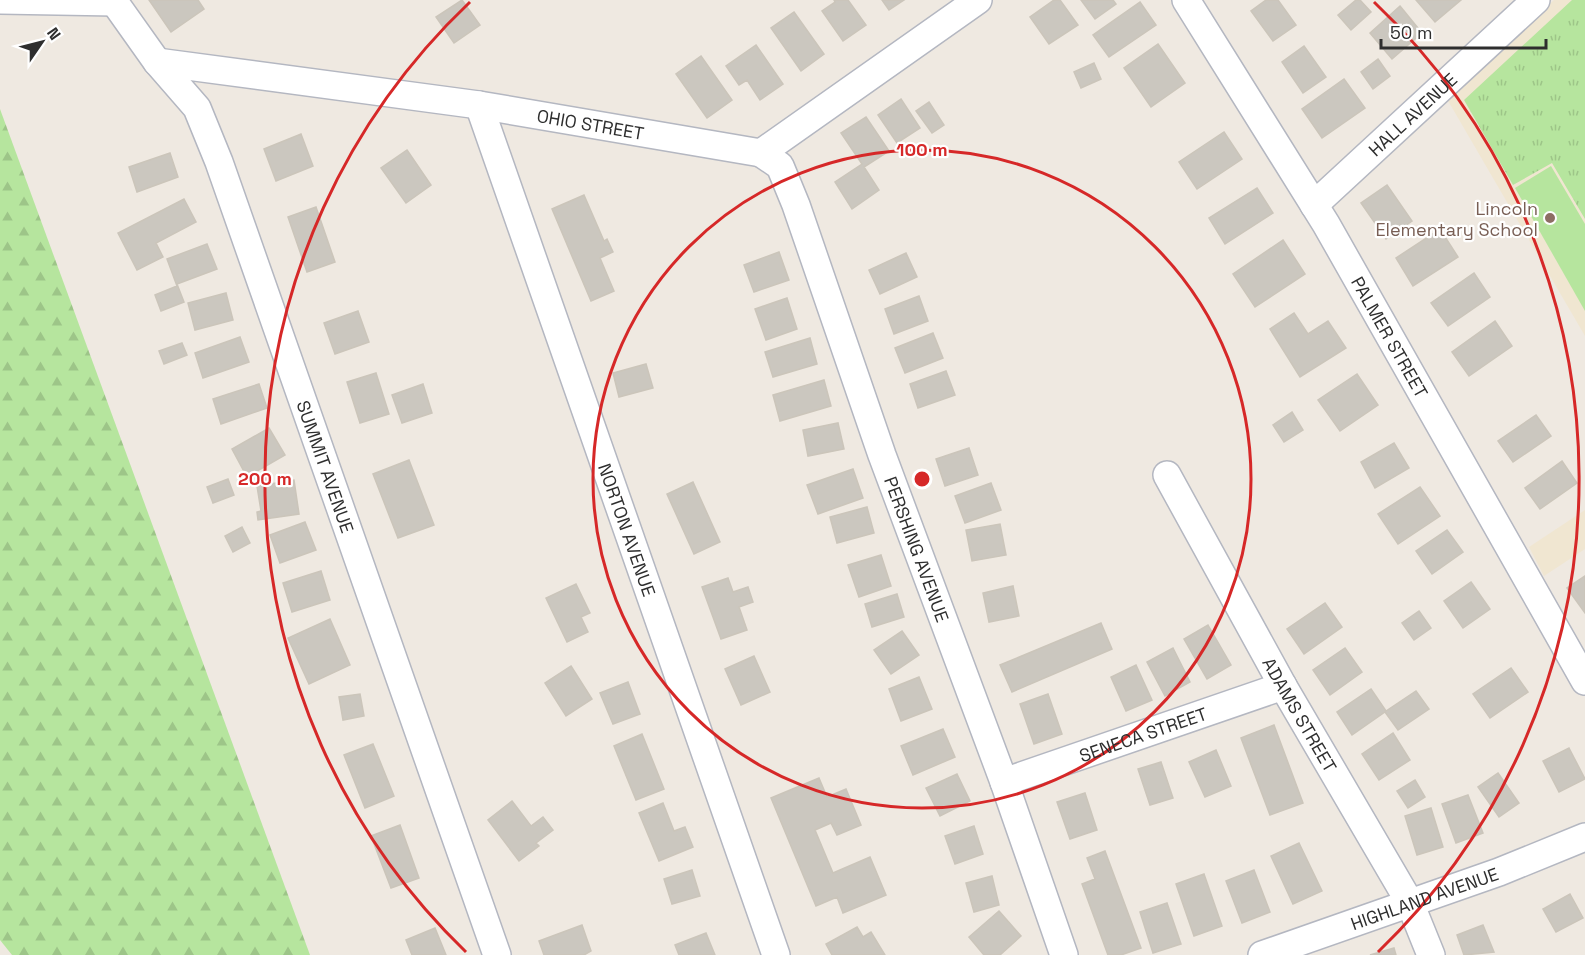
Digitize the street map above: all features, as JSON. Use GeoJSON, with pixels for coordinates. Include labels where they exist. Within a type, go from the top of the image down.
{"type":"FeatureCollection","features":[{"type":"Feature","properties":{"kind":"street"},"geometry":{"type":"LineString","coordinates":[[0,0],[114,1]]}},
{"type":"Feature","properties":{"kind":"street"},"geometry":{"type":"LineString","coordinates":[[761,153],[978,0]]}},
{"type":"Feature","properties":{"kind":"street","name":"PALMER STREET"},"geometry":{"type":"LineString","coordinates":[[1186,0],[1314,205],[1585,681]]}},
{"type":"Feature","properties":{"kind":"street","name":"SUMMIT AVENUE"},"geometry":{"type":"LineString","coordinates":[[114,1],[158,62],[197,108],[219,162],[497,955]]}},
{"type":"Feature","properties":{"kind":"street","name":"HALL AVENUE"},"geometry":{"type":"LineString","coordinates":[[1314,205],[1532,1]]}},
{"type":"Feature","properties":{"kind":"street","name":"OHIO STREET"},"geometry":{"type":"LineString","coordinates":[[158,62],[479,105],[761,153]]}},
{"type":"Feature","properties":{"kind":"street","name":"NORTON AVENUE"},"geometry":{"type":"LineString","coordinates":[[479,105],[776,955]]}},
{"type":"Feature","properties":{"kind":"street","name":"PERSHING AVENUE"},"geometry":{"type":"LineString","coordinates":[[761,153],[780,166],[796,205],[882,455],[1004,783],[1064,955]]}},
{"type":"Feature","properties":{"kind":"street","name":"ADAMS STREET"},"geometry":{"type":"LineString","coordinates":[[1167,475],[1283,686],[1410,903],[1431,955]]}},
{"type":"Feature","properties":{"kind":"street","name":"SENECA STREET"},"geometry":{"type":"LineString","coordinates":[[1004,783],[1283,686]]}},
{"type":"Feature","properties":{"kind":"street","name":"HIGHLAND AVENUE"},"geometry":{"type":"LineString","coordinates":[[1262,955],[1532,860],[1585,837]]}},
{"type":"Feature","properties":{"kind":"shaded area","name":"Lincoln Elementary School"},"geometry":{"type":"Polygon","coordinates":[[[1554,0],[1585,0],[1585,336],[1447,99],[1554,0]]]}},
{"type":"Feature","properties":{"kind":"shaded area"},"geometry":{"type":"Polygon","coordinates":[[[1585,510],[1585,549],[1544,576],[1529,547],[1585,510]]]}},
{"type":"Feature","properties":{"kind":"green space"},"geometry":{"type":"Polygon","coordinates":[[[1572,0],[1585,0],[1585,219],[1552,163],[1513,185],[1464,100],[1572,0]]]}},
{"type":"Feature","properties":{"kind":"green space"},"geometry":{"type":"Polygon","coordinates":[[[0,109],[310,955],[12,955],[0,940],[0,109]]]}},
{"type":"Feature","properties":{"kind":"green space"},"geometry":{"type":"Polygon","coordinates":[[[1551,166],[1585,224],[1585,311],[1515,188],[1551,166]]]}},
{"type":"Feature","properties":{"kind":"building"},"geometry":{"type":"Polygon","coordinates":[[[149,0],[198,0],[204,9],[171,32],[149,0]]]}},
{"type":"Feature","properties":{"kind":"building"},"geometry":{"type":"Polygon","coordinates":[[[462,0],[480,25],[454,43],[436,17],[462,0]]]}},
{"type":"Feature","properties":{"kind":"building"},"geometry":{"type":"Polygon","coordinates":[[[834,0],[848,0],[866,25],[843,41],[822,11],[835,2],[834,0]]]}},
{"type":"Feature","properties":{"kind":"building"},"geometry":{"type":"Polygon","coordinates":[[[882,0],[904,0],[889,10],[882,0]]]}},
{"type":"Feature","properties":{"kind":"building"},"geometry":{"type":"Polygon","coordinates":[[[1054,0],[1060,0],[1078,25],[1049,44],[1030,17],[1054,0]]]}},
{"type":"Feature","properties":{"kind":"building"},"geometry":{"type":"Polygon","coordinates":[[[1081,0],[1113,0],[1116,4],[1095,19],[1081,0]]]}},
{"type":"Feature","properties":{"kind":"building"},"geometry":{"type":"Polygon","coordinates":[[[1266,0],[1278,0],[1296,25],[1273,41],[1251,11],[1266,0]]]}},
{"type":"Feature","properties":{"kind":"building"},"geometry":{"type":"Polygon","coordinates":[[[1356,0],[1360,0],[1371,12],[1351,30],[1338,15],[1356,0]]]}},
{"type":"Feature","properties":{"kind":"building"},"geometry":{"type":"Polygon","coordinates":[[[1416,0],[1461,0],[1435,22],[1416,0]]]}},
{"type":"Feature","properties":{"kind":"building"},"geometry":{"type":"Polygon","coordinates":[[[1140,2],[1156,25],[1109,57],[1093,35],[1140,2]]]}},
{"type":"Feature","properties":{"kind":"building"},"geometry":{"type":"Polygon","coordinates":[[[1400,6],[1422,33],[1392,59],[1370,33],[1400,6]]]}},
{"type":"Feature","properties":{"kind":"building"},"geometry":{"type":"Polygon","coordinates":[[[794,12],[824,54],[801,71],[771,28],[794,12]]]}},
{"type":"Feature","properties":{"kind":"building"},"geometry":{"type":"Polygon","coordinates":[[[1158,44],[1185,83],[1151,107],[1124,68],[1158,44]]]}},
{"type":"Feature","properties":{"kind":"building"},"geometry":{"type":"Polygon","coordinates":[[[756,45],[783,84],[760,100],[747,80],[739,85],[726,66],[756,45]]]}},
{"type":"Feature","properties":{"kind":"building"},"geometry":{"type":"Polygon","coordinates":[[[1304,46],[1326,77],[1303,93],[1282,62],[1304,46]]]}},
{"type":"Feature","properties":{"kind":"building"},"geometry":{"type":"Polygon","coordinates":[[[701,56],[732,100],[707,118],[676,74],[701,56]]]}},
{"type":"Feature","properties":{"kind":"building"},"geometry":{"type":"Polygon","coordinates":[[[1378,59],[1390,76],[1373,89],[1361,72],[1378,59]]]}},
{"type":"Feature","properties":{"kind":"building"},"geometry":{"type":"Polygon","coordinates":[[[1094,63],[1101,79],[1081,88],[1074,72],[1094,63]]]}},
{"type":"Feature","properties":{"kind":"building"},"geometry":{"type":"Polygon","coordinates":[[[1344,79],[1365,108],[1322,138],[1302,109],[1344,79]]]}},
{"type":"Feature","properties":{"kind":"building"},"geometry":{"type":"Polygon","coordinates":[[[901,99],[920,128],[897,143],[878,115],[901,99]]]}},
{"type":"Feature","properties":{"kind":"building"},"geometry":{"type":"Polygon","coordinates":[[[929,102],[944,125],[932,133],[916,111],[929,102]]]}},
{"type":"Feature","properties":{"kind":"building"},"geometry":{"type":"Polygon","coordinates":[[[866,117],[889,151],[864,167],[879,190],[852,209],[835,182],[862,164],[841,133],[866,117]]]}},
{"type":"Feature","properties":{"kind":"building"},"geometry":{"type":"Polygon","coordinates":[[[1224,132],[1242,159],[1197,189],[1179,162],[1224,132]]]}},
{"type":"Feature","properties":{"kind":"building"},"geometry":{"type":"Polygon","coordinates":[[[301,134],[313,166],[276,181],[264,149],[301,134]]]}},
{"type":"Feature","properties":{"kind":"building"},"geometry":{"type":"Polygon","coordinates":[[[407,150],[431,185],[406,203],[381,168],[407,150]]]}},
{"type":"Feature","properties":{"kind":"building"},"geometry":{"type":"Polygon","coordinates":[[[170,153],[178,177],[137,192],[129,167],[170,153]]]}},
{"type":"Feature","properties":{"kind":"building"},"geometry":{"type":"Polygon","coordinates":[[[1387,185],[1412,221],[1386,239],[1361,203],[1387,185]]]}},
{"type":"Feature","properties":{"kind":"building"},"geometry":{"type":"Polygon","coordinates":[[[1257,188],[1273,213],[1225,244],[1209,218],[1257,188]]]}},
{"type":"Feature","properties":{"kind":"building"},"geometry":{"type":"Polygon","coordinates":[[[584,195],[604,241],[607,239],[613,252],[600,258],[614,291],[591,301],[552,209],[584,195]]]}},
{"type":"Feature","properties":{"kind":"building"},"geometry":{"type":"Polygon","coordinates":[[[184,199],[196,222],[156,243],[163,257],[137,270],[118,233],[184,199]]]}},
{"type":"Feature","properties":{"kind":"building"},"geometry":{"type":"Polygon","coordinates":[[[316,207],[335,262],[307,272],[288,217],[316,207]]]}},
{"type":"Feature","properties":{"kind":"building"},"geometry":{"type":"Polygon","coordinates":[[[1440,229],[1458,257],[1413,286],[1396,258],[1440,229]]]}},
{"type":"Feature","properties":{"kind":"building"},"geometry":{"type":"Polygon","coordinates":[[[1283,240],[1305,274],[1255,307],[1233,274],[1283,240]]]}},
{"type":"Feature","properties":{"kind":"building"},"geometry":{"type":"Polygon","coordinates":[[[207,244],[217,269],[177,284],[184,302],[161,311],[155,295],[177,286],[167,259],[207,244]]]}},
{"type":"Feature","properties":{"kind":"building"},"geometry":{"type":"Polygon","coordinates":[[[779,252],[789,280],[754,292],[744,265],[779,252]]]}},
{"type":"Feature","properties":{"kind":"building"},"geometry":{"type":"Polygon","coordinates":[[[906,253],[917,277],[880,294],[869,270],[906,253]]]}},
{"type":"Feature","properties":{"kind":"building"},"geometry":{"type":"Polygon","coordinates":[[[1474,273],[1490,297],[1448,326],[1431,303],[1474,273]]]}},
{"type":"Feature","properties":{"kind":"building"},"geometry":{"type":"Polygon","coordinates":[[[226,293],[233,320],[195,330],[188,303],[226,293]]]}},
{"type":"Feature","properties":{"kind":"building"},"geometry":{"type":"Polygon","coordinates":[[[919,296],[928,321],[894,334],[885,309],[919,296]]]}},
{"type":"Feature","properties":{"kind":"building"},"geometry":{"type":"Polygon","coordinates":[[[787,298],[797,329],[766,340],[755,309],[787,298]]]}},
{"type":"Feature","properties":{"kind":"building"},"geometry":{"type":"Polygon","coordinates":[[[358,311],[369,342],[335,354],[324,323],[358,311]]]}},
{"type":"Feature","properties":{"kind":"building"},"geometry":{"type":"Polygon","coordinates":[[[1294,313],[1308,334],[1328,321],[1346,348],[1300,377],[1270,329],[1294,313]]]}},
{"type":"Feature","properties":{"kind":"building"},"geometry":{"type":"Polygon","coordinates":[[[1495,321],[1512,346],[1469,376],[1452,352],[1495,321]]]}},
{"type":"Feature","properties":{"kind":"building"},"geometry":{"type":"Polygon","coordinates":[[[933,333],[943,358],[905,373],[895,348],[933,333]]]}},
{"type":"Feature","properties":{"kind":"building"},"geometry":{"type":"Polygon","coordinates":[[[240,337],[249,362],[203,378],[195,353],[240,337]]]}},
{"type":"Feature","properties":{"kind":"building"},"geometry":{"type":"Polygon","coordinates":[[[810,338],[817,364],[773,377],[765,352],[810,338]]]}},
{"type":"Feature","properties":{"kind":"building"},"geometry":{"type":"Polygon","coordinates":[[[182,343],[187,355],[164,364],[159,351],[182,343]]]}},
{"type":"Feature","properties":{"kind":"building"},"geometry":{"type":"Polygon","coordinates":[[[646,364],[653,388],[619,397],[613,373],[646,364]]]}},
{"type":"Feature","properties":{"kind":"building"},"geometry":{"type":"Polygon","coordinates":[[[946,371],[955,395],[918,408],[910,384],[946,371]]]}},
{"type":"Feature","properties":{"kind":"building"},"geometry":{"type":"Polygon","coordinates":[[[376,373],[389,414],[360,423],[347,382],[376,373]]]}},
{"type":"Feature","properties":{"kind":"building"},"geometry":{"type":"Polygon","coordinates":[[[1357,374],[1378,405],[1340,431],[1318,400],[1357,374]]]}},
{"type":"Feature","properties":{"kind":"building"},"geometry":{"type":"Polygon","coordinates":[[[824,380],[831,406],[780,421],[773,395],[824,380]]]}},
{"type":"Feature","properties":{"kind":"building"},"geometry":{"type":"Polygon","coordinates":[[[259,384],[267,408],[221,424],[213,399],[259,384]]]}},
{"type":"Feature","properties":{"kind":"building"},"geometry":{"type":"Polygon","coordinates":[[[423,384],[432,413],[402,423],[392,395],[423,384]]]}},
{"type":"Feature","properties":{"kind":"building"},"geometry":{"type":"Polygon","coordinates":[[[1292,412],[1303,430],[1284,442],[1273,425],[1292,412]]]}},
{"type":"Feature","properties":{"kind":"building"},"geometry":{"type":"Polygon","coordinates":[[[1536,415],[1551,436],[1513,462],[1498,441],[1536,415]]]}},
{"type":"Feature","properties":{"kind":"building"},"geometry":{"type":"Polygon","coordinates":[[[838,423],[844,449],[808,456],[803,430],[838,423]]]}},
{"type":"Feature","properties":{"kind":"building"},"geometry":{"type":"Polygon","coordinates":[[[269,428],[285,455],[247,477],[232,449],[269,428]]]}},
{"type":"Feature","properties":{"kind":"building"},"geometry":{"type":"Polygon","coordinates":[[[1394,443],[1409,468],[1375,488],[1361,462],[1394,443]]]}},
{"type":"Feature","properties":{"kind":"building"},"geometry":{"type":"Polygon","coordinates":[[[969,448],[978,475],[945,486],[936,459],[969,448]]]}},
{"type":"Feature","properties":{"kind":"building"},"geometry":{"type":"Polygon","coordinates":[[[409,460],[434,525],[398,538],[373,474],[409,460]]]}},
{"type":"Feature","properties":{"kind":"building"},"geometry":{"type":"Polygon","coordinates":[[[1562,461],[1577,483],[1540,509],[1525,488],[1562,461]]]}},
{"type":"Feature","properties":{"kind":"building"},"geometry":{"type":"Polygon","coordinates":[[[853,469],[863,498],[818,514],[807,485],[853,469]]]}},
{"type":"Feature","properties":{"kind":"building"},"geometry":{"type":"Polygon","coordinates":[[[228,479],[234,495],[213,503],[207,487],[228,479]]]}},
{"type":"Feature","properties":{"kind":"building"},"geometry":{"type":"Polygon","coordinates":[[[294,480],[299,514],[258,520],[257,512],[261,511],[257,486],[294,480]]]}},
{"type":"Feature","properties":{"kind":"building"},"geometry":{"type":"Polygon","coordinates":[[[693,482],[720,542],[694,554],[667,494],[693,482]]]}},
{"type":"Feature","properties":{"kind":"building"},"geometry":{"type":"Polygon","coordinates":[[[991,483],[1001,510],[965,523],[955,496],[991,483]]]}},
{"type":"Feature","properties":{"kind":"building"},"geometry":{"type":"Polygon","coordinates":[[[1420,487],[1440,516],[1398,544],[1378,514],[1420,487]]]}},
{"type":"Feature","properties":{"kind":"building"},"geometry":{"type":"Polygon","coordinates":[[[867,507],[874,533],[837,543],[830,517],[867,507]]]}},
{"type":"Feature","properties":{"kind":"building"},"geometry":{"type":"Polygon","coordinates":[[[305,522],[316,550],[280,563],[270,535],[305,522]]]}},
{"type":"Feature","properties":{"kind":"building"},"geometry":{"type":"Polygon","coordinates":[[[1000,524],[1006,555],[972,561],[966,530],[1000,524]]]}},
{"type":"Feature","properties":{"kind":"building"},"geometry":{"type":"Polygon","coordinates":[[[242,527],[250,543],[233,552],[225,536],[242,527]]]}},
{"type":"Feature","properties":{"kind":"building"},"geometry":{"type":"Polygon","coordinates":[[[1447,530],[1463,552],[1432,574],[1416,551],[1447,530]]]}},
{"type":"Feature","properties":{"kind":"building"},"geometry":{"type":"Polygon","coordinates":[[[881,555],[891,586],[859,597],[848,565],[881,555]]]}},
{"type":"Feature","properties":{"kind":"building"},"geometry":{"type":"Polygon","coordinates":[[[321,571],[330,600],[292,612],[283,583],[321,571]]]}},
{"type":"Feature","properties":{"kind":"building"},"geometry":{"type":"Polygon","coordinates":[[[1585,576],[1585,613],[1567,588],[1585,576]]]}},
{"type":"Feature","properties":{"kind":"building"},"geometry":{"type":"Polygon","coordinates":[[[728,578],[733,592],[748,587],[753,602],[739,607],[747,630],[721,639],[702,587],[728,578]]]}},
{"type":"Feature","properties":{"kind":"building"},"geometry":{"type":"Polygon","coordinates":[[[1471,582],[1490,609],[1463,628],[1444,601],[1471,582]]]}},
{"type":"Feature","properties":{"kind":"building"},"geometry":{"type":"Polygon","coordinates":[[[576,584],[590,613],[581,617],[588,632],[567,642],[546,598],[576,584]]]}},
{"type":"Feature","properties":{"kind":"building"},"geometry":{"type":"Polygon","coordinates":[[[1013,586],[1019,616],[989,622],[983,593],[1013,586]]]}},
{"type":"Feature","properties":{"kind":"building"},"geometry":{"type":"Polygon","coordinates":[[[897,594],[904,617],[872,627],[865,604],[897,594]]]}},
{"type":"Feature","properties":{"kind":"building"},"geometry":{"type":"Polygon","coordinates":[[[1325,603],[1342,627],[1304,654],[1287,629],[1325,603]]]}},
{"type":"Feature","properties":{"kind":"building"},"geometry":{"type":"Polygon","coordinates":[[[1419,611],[1431,628],[1414,640],[1402,623],[1419,611]]]}},
{"type":"Feature","properties":{"kind":"building"},"geometry":{"type":"Polygon","coordinates":[[[330,619],[350,665],[309,684],[288,638],[330,619]]]}},
{"type":"Feature","properties":{"kind":"building"},"geometry":{"type":"Polygon","coordinates":[[[1101,623],[1112,649],[1012,692],[1000,665],[1101,623]]]}},
{"type":"Feature","properties":{"kind":"building"},"geometry":{"type":"Polygon","coordinates":[[[1208,625],[1231,665],[1207,679],[1184,639],[1208,625]]]}},
{"type":"Feature","properties":{"kind":"building"},"geometry":{"type":"Polygon","coordinates":[[[902,631],[919,655],[891,674],[874,650],[902,631]]]}},
{"type":"Feature","properties":{"kind":"building"},"geometry":{"type":"Polygon","coordinates":[[[1173,648],[1190,682],[1165,696],[1147,662],[1173,648]]]}},
{"type":"Feature","properties":{"kind":"building"},"geometry":{"type":"Polygon","coordinates":[[[1345,648],[1362,672],[1330,695],[1313,670],[1345,648]]]}},
{"type":"Feature","properties":{"kind":"building"},"geometry":{"type":"Polygon","coordinates":[[[754,656],[770,692],[741,705],[725,669],[754,656]]]}},
{"type":"Feature","properties":{"kind":"building"},"geometry":{"type":"Polygon","coordinates":[[[1136,665],[1152,700],[1126,711],[1111,677],[1136,665]]]}},
{"type":"Feature","properties":{"kind":"building"},"geometry":{"type":"Polygon","coordinates":[[[571,666],[592,699],[566,716],[545,683],[571,666]]]}},
{"type":"Feature","properties":{"kind":"building"},"geometry":{"type":"Polygon","coordinates":[[[1511,668],[1528,692],[1490,718],[1473,694],[1511,668]]]}},
{"type":"Feature","properties":{"kind":"building"},"geometry":{"type":"Polygon","coordinates":[[[919,677],[932,709],[901,721],[889,689],[919,677]]]}},
{"type":"Feature","properties":{"kind":"building"},"geometry":{"type":"Polygon","coordinates":[[[628,682],[640,714],[613,724],[600,693],[628,682]]]}},
{"type":"Feature","properties":{"kind":"building"},"geometry":{"type":"Polygon","coordinates":[[[1371,689],[1386,711],[1416,691],[1429,709],[1398,730],[1385,712],[1352,735],[1337,712],[1371,689]]]}},
{"type":"Feature","properties":{"kind":"building"},"geometry":{"type":"Polygon","coordinates":[[[360,694],[364,716],[343,720],[339,697],[360,694]]]}},
{"type":"Feature","properties":{"kind":"building"},"geometry":{"type":"Polygon","coordinates":[[[1048,694],[1062,734],[1034,744],[1020,704],[1048,694]]]}},
{"type":"Feature","properties":{"kind":"building"},"geometry":{"type":"Polygon","coordinates":[[[1274,725],[1303,803],[1270,815],[1241,738],[1274,725]]]}},
{"type":"Feature","properties":{"kind":"building"},"geometry":{"type":"Polygon","coordinates":[[[943,729],[955,757],[913,775],[901,746],[943,729]]]}},
{"type":"Feature","properties":{"kind":"building"},"geometry":{"type":"Polygon","coordinates":[[[1393,733],[1410,760],[1379,780],[1362,754],[1393,733]]]}},
{"type":"Feature","properties":{"kind":"building"},"geometry":{"type":"Polygon","coordinates":[[[642,734],[664,789],[636,800],[614,746],[642,734]]]}},
{"type":"Feature","properties":{"kind":"building"},"geometry":{"type":"Polygon","coordinates":[[[373,744],[394,796],[365,808],[344,755],[373,744]]]}},
{"type":"Feature","properties":{"kind":"building"},"geometry":{"type":"Polygon","coordinates":[[[1569,748],[1585,779],[1559,792],[1543,761],[1569,748]]]}},
{"type":"Feature","properties":{"kind":"building"},"geometry":{"type":"Polygon","coordinates":[[[1216,750],[1231,786],[1205,797],[1189,762],[1216,750]]]}},
{"type":"Feature","properties":{"kind":"building"},"geometry":{"type":"Polygon","coordinates":[[[1161,762],[1173,798],[1150,805],[1138,769],[1161,762]]]}},
{"type":"Feature","properties":{"kind":"building"},"geometry":{"type":"Polygon","coordinates":[[[1498,773],[1519,803],[1499,817],[1478,787],[1498,773]]]}},
{"type":"Feature","properties":{"kind":"building"},"geometry":{"type":"Polygon","coordinates":[[[957,774],[970,801],[940,816],[926,788],[957,774]]]}},
{"type":"Feature","properties":{"kind":"building"},"geometry":{"type":"Polygon","coordinates":[[[819,778],[827,797],[846,789],[861,825],[837,835],[831,823],[815,830],[833,873],[870,857],[886,895],[843,913],[837,897],[816,906],[771,798],[819,778]]]}},
{"type":"Feature","properties":{"kind":"building"},"geometry":{"type":"Polygon","coordinates":[[[1415,780],[1425,797],[1408,808],[1397,791],[1415,780]]]}},
{"type":"Feature","properties":{"kind":"building"},"geometry":{"type":"Polygon","coordinates":[[[1085,793],[1097,830],[1070,839],[1057,802],[1085,793]]]}},
{"type":"Feature","properties":{"kind":"building"},"geometry":{"type":"Polygon","coordinates":[[[1468,795],[1483,833],[1456,843],[1442,804],[1468,795]]]}},
{"type":"Feature","properties":{"kind":"building"},"geometry":{"type":"Polygon","coordinates":[[[512,801],[531,826],[543,817],[553,830],[536,843],[539,846],[519,861],[488,820],[512,801]]]}},
{"type":"Feature","properties":{"kind":"building"},"geometry":{"type":"Polygon","coordinates":[[[663,803],[674,831],[685,827],[693,847],[659,861],[639,813],[663,803]]]}},
{"type":"Feature","properties":{"kind":"building"},"geometry":{"type":"Polygon","coordinates":[[[1431,808],[1443,847],[1417,855],[1405,816],[1431,808]]]}},
{"type":"Feature","properties":{"kind":"building"},"geometry":{"type":"Polygon","coordinates":[[[400,825],[419,878],[391,888],[371,836],[400,825]]]}},
{"type":"Feature","properties":{"kind":"building"},"geometry":{"type":"Polygon","coordinates":[[[974,826],[983,854],[955,864],[945,836],[974,826]]]}},
{"type":"Feature","properties":{"kind":"building"},"geometry":{"type":"Polygon","coordinates":[[[1299,843],[1322,891],[1293,904],[1271,856],[1299,843]]]}},
{"type":"Feature","properties":{"kind":"building"},"geometry":{"type":"Polygon","coordinates":[[[1105,851],[1141,948],[1121,955],[1108,955],[1082,884],[1095,879],[1087,858],[1105,851]]]}},
{"type":"Feature","properties":{"kind":"building"},"geometry":{"type":"Polygon","coordinates":[[[692,870],[700,896],[672,904],[664,879],[692,870]]]}},
{"type":"Feature","properties":{"kind":"building"},"geometry":{"type":"Polygon","coordinates":[[[1254,870],[1270,912],[1242,923],[1226,881],[1254,870]]]}},
{"type":"Feature","properties":{"kind":"building"},"geometry":{"type":"Polygon","coordinates":[[[1204,874],[1222,926],[1194,936],[1176,884],[1204,874]]]}},
{"type":"Feature","properties":{"kind":"building"},"geometry":{"type":"Polygon","coordinates":[[[992,876],[999,905],[974,912],[966,883],[992,876]]]}},
{"type":"Feature","properties":{"kind":"building"},"geometry":{"type":"Polygon","coordinates":[[[1570,894],[1583,918],[1556,932],[1543,909],[1570,894]]]}},
{"type":"Feature","properties":{"kind":"building"},"geometry":{"type":"Polygon","coordinates":[[[1167,903],[1181,944],[1153,953],[1140,912],[1167,903]]]}},
{"type":"Feature","properties":{"kind":"building"},"geometry":{"type":"Polygon","coordinates":[[[999,911],[1021,936],[1000,955],[984,955],[969,937],[999,911]]]}},
{"type":"Feature","properties":{"kind":"building"},"geometry":{"type":"Polygon","coordinates":[[[582,925],[591,951],[584,955],[544,955],[539,941],[582,925]]]}},
{"type":"Feature","properties":{"kind":"building"},"geometry":{"type":"Polygon","coordinates":[[[1483,925],[1494,952],[1464,955],[1457,935],[1483,925]]]}},
{"type":"Feature","properties":{"kind":"building"},"geometry":{"type":"Polygon","coordinates":[[[857,927],[863,937],[871,932],[885,955],[832,955],[826,944],[857,927]]]}},
{"type":"Feature","properties":{"kind":"building"},"geometry":{"type":"Polygon","coordinates":[[[435,928],[446,955],[412,955],[406,940],[435,928]]]}},
{"type":"Feature","properties":{"kind":"building"},"geometry":{"type":"Polygon","coordinates":[[[706,933],[715,955],[679,955],[675,945],[706,933]]]}},
{"type":"Feature","properties":{"kind":"building"},"geometry":{"type":"Polygon","coordinates":[[[1394,948],[1396,955],[1370,955],[1394,948]]]}},
{"type":"Feature","properties":{"kind":"place","name":"Lincoln Elementary School"},"geometry":{"type":"Point","coordinates":[1550,218]}}]}
